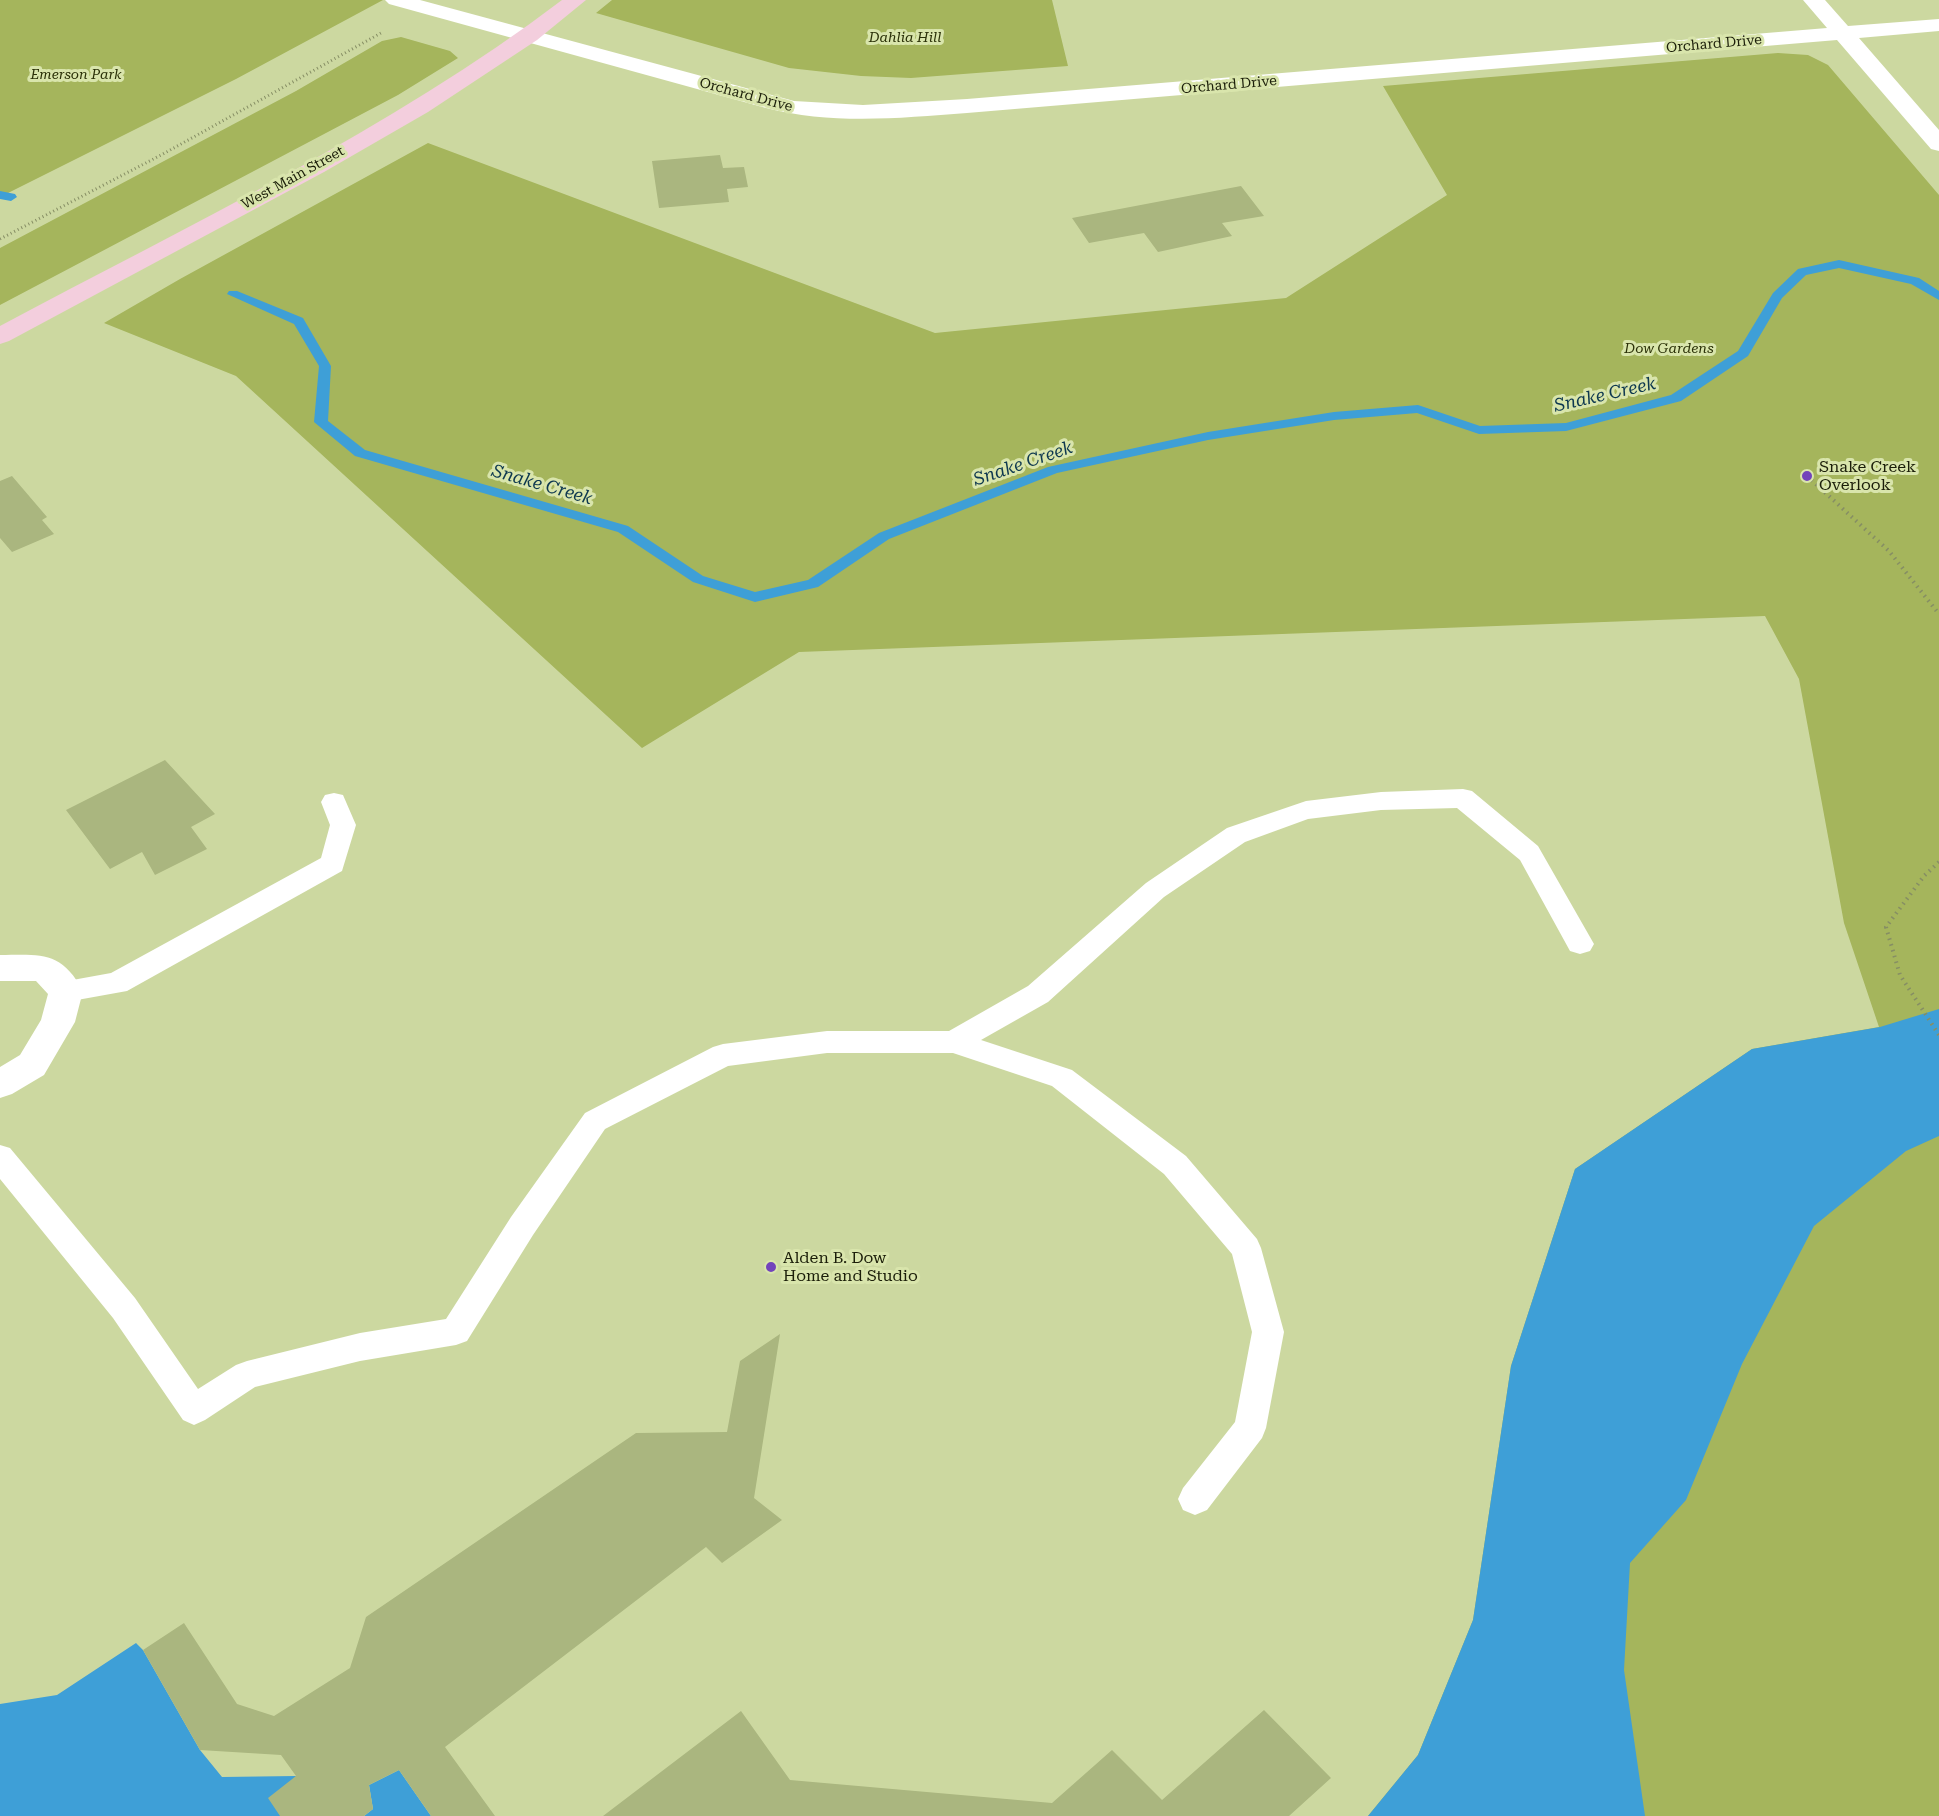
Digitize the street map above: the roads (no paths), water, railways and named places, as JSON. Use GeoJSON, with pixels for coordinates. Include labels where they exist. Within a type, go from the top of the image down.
{"type":"FeatureCollection","features":[{"type":"Feature","properties":{"kind":"street","name":"Orchard Drive"},"geometry":{"type":"LineString","coordinates":[[396,0],[800,109],[894,112],[1939,25]]}},
{"type":"Feature","properties":{"kind":"street","name":"West Main Street"},"geometry":{"type":"LineString","coordinates":[[0,336],[420,107],[529,35],[575,0]]}},
{"type":"Feature","properties":{"kind":"street"},"geometry":{"type":"LineString","coordinates":[[1814,0],[1939,144]]}},
{"type":"Feature","properties":{"kind":"street"},"geometry":{"type":"LineString","coordinates":[[0,968],[44,968],[66,991],[58,1022],[32,1065],[0,1084]]}},
{"type":"Feature","properties":{"kind":"lane"},"geometry":{"type":"LineString","coordinates":[[952,1042],[1038,994],[1155,890],[1236,835],[1306,810],[1381,801],[1463,798],[1528,853],[1580,944]]}},
{"type":"Feature","properties":{"kind":"lane"},"geometry":{"type":"LineString","coordinates":[[66,991],[117,983],[333,864],[343,825],[334,802]]}},
{"type":"Feature","properties":{"kind":"lane"},"geometry":{"type":"LineString","coordinates":[[0,1157],[124,1308],[194,1410],[247,1375],[360,1347],[456,1331],[522,1226],[595,1121],[723,1055],[827,1042],[952,1042],[1062,1078],[1175,1165],[1246,1248],[1268,1332],[1250,1428],[1195,1499]]}},
{"type":"Feature","properties":{"kind":"water"},"geometry":{"type":"Polygon","coordinates":[[[1939,1009],[1939,1136],[1906,1151],[1814,1226],[1742,1364],[1686,1500],[1630,1563],[1624,1670],[1645,1816],[1368,1816],[1418,1755],[1473,1620],[1511,1366],[1575,1169],[1752,1049],[1880,1027],[1939,1009]]]}},
{"type":"Feature","properties":{"kind":"water"},"geometry":{"type":"Polygon","coordinates":[[[136,1643],[143,1650],[200,1750],[222,1777],[296,1776],[280,1816],[0,1816],[0,1704],[57,1695],[136,1643]]]}},
{"type":"Feature","properties":{"kind":"water"},"geometry":{"type":"Polygon","coordinates":[[[399,1770],[431,1816],[364,1816],[373,1809],[369,1785],[399,1770]]]}},
{"type":"Feature","properties":{"kind":"waterway","name":"Snake Creek"},"geometry":{"type":"LineString","coordinates":[[0,195],[11,197]]}},
{"type":"Feature","properties":{"kind":"waterway","name":"Snake Creek"},"geometry":{"type":"LineString","coordinates":[[233,294],[299,321],[325,366],[321,422],[360,453],[623,529],[698,579],[755,597],[813,584],[884,536],[1053,470],[1208,436],[1334,416],[1418,409],[1479,430],[1566,427],[1676,398],[1743,353],[1777,296],[1802,272],[1839,264],[1915,281],[1939,296]]}},
{"type":"Feature","properties":{"kind":"place","name":"Snake Creek Overlook"},"geometry":{"type":"Point","coordinates":[1807,476]}},
{"type":"Feature","properties":{"kind":"place","name":"Alden B. Dow Home and Studio"},"geometry":{"type":"Point","coordinates":[771,1267]}},
{"type":"Feature","properties":{"kind":"park label","name":"Dahlia Hill"},"geometry":{"type":"Point","coordinates":[905,38]}},
{"type":"Feature","properties":{"kind":"park label","name":"Emerson Park"},"geometry":{"type":"Point","coordinates":[76,75]}},
{"type":"Feature","properties":{"kind":"park label","name":"Dow Gardens"},"geometry":{"type":"Point","coordinates":[1669,349]}}]}
